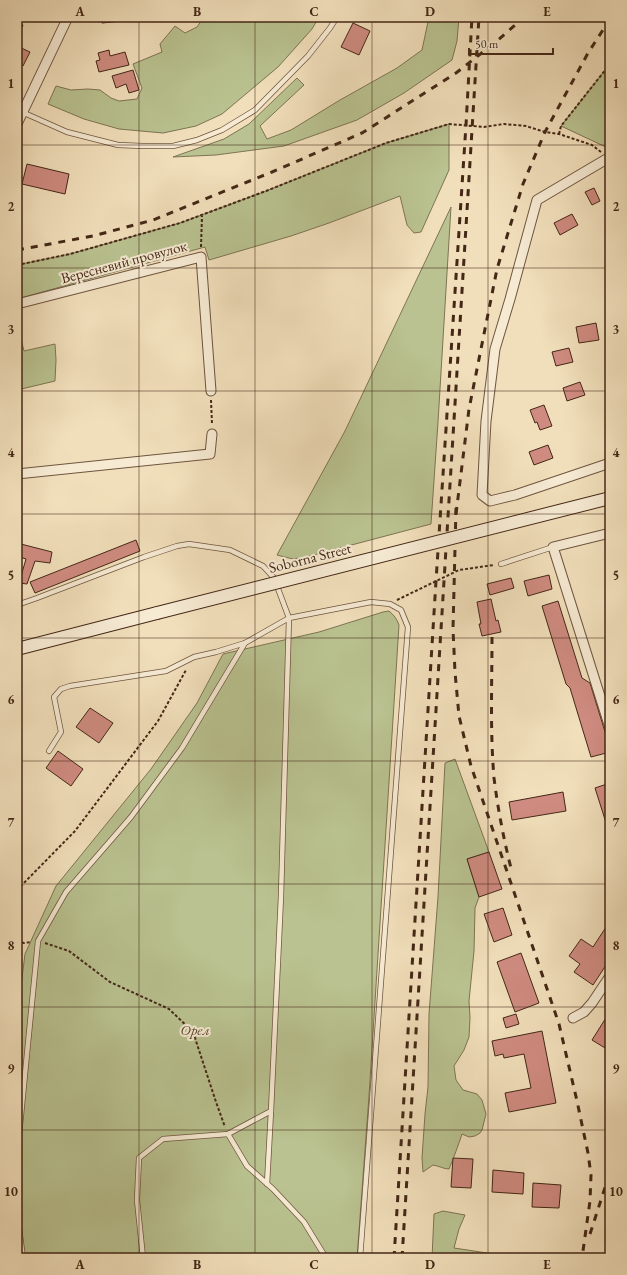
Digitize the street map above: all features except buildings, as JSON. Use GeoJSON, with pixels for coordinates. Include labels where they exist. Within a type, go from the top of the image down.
{"type":"FeatureCollection","features":[{"type":"Feature","properties":{"kind":"main road","name":"Soborna Street"},"geometry":{"type":"LineString","coordinates":[[20,648],[610,498]]}},
{"type":"Feature","properties":{"kind":"street"},"geometry":{"type":"LineString","coordinates":[[17,124],[68,17]]}},
{"type":"Feature","properties":{"kind":"street"},"geometry":{"type":"LineString","coordinates":[[609,158],[537,200],[495,349],[486,421],[482,494],[490,501],[515,495],[610,463]]}},
{"type":"Feature","properties":{"kind":"street","name":"Вересневий провулок"},"geometry":{"type":"LineString","coordinates":[[17,304],[201,257],[211,391]]}},
{"type":"Feature","properties":{"kind":"street"},"geometry":{"type":"LineString","coordinates":[[17,474],[210,454],[212,434]]}},
{"type":"Feature","properties":{"kind":"street"},"geometry":{"type":"LineString","coordinates":[[610,533],[553,547],[610,728]]}},
{"type":"Feature","properties":{"kind":"street"},"geometry":{"type":"LineString","coordinates":[[573,1018],[584,1012],[592,1003],[610,976]]}},
{"type":"Feature","properties":{"kind":"lane"},"geometry":{"type":"LineString","coordinates":[[22,112],[67,132],[118,145],[173,146],[197,140],[222,130],[255,110],[308,56],[337,17]]}},
{"type":"Feature","properties":{"kind":"lane"},"geometry":{"type":"LineString","coordinates":[[17,605],[144,557],[177,546],[189,544],[230,550],[263,566],[274,578],[289,618],[281,896],[267,1184]]}},
{"type":"Feature","properties":{"kind":"lane"},"geometry":{"type":"LineString","coordinates":[[501,564],[553,547]]}},
{"type":"Feature","properties":{"kind":"lane"},"geometry":{"type":"LineString","coordinates":[[49,751],[61,732],[54,697],[61,689],[70,686],[166,671],[194,656],[216,652],[245,643],[289,618],[371,602],[390,604],[400,610],[408,627],[360,1258]]}},
{"type":"Feature","properties":{"kind":"lane"},"geometry":{"type":"LineString","coordinates":[[17,1182],[18,1146],[38,941],[66,892],[131,817],[182,748],[245,643]]}},
{"type":"Feature","properties":{"kind":"lane"},"geometry":{"type":"LineString","coordinates":[[143,1258],[137,1200],[139,1158],[163,1139],[228,1134],[271,1110]]}},
{"type":"Feature","properties":{"kind":"lane"},"geometry":{"type":"LineString","coordinates":[[228,1134],[247,1166],[304,1222],[326,1258]]}},
{"type":"Feature","properties":{"kind":"lane"},"geometry":{"type":"LineString","coordinates":[[17,1213],[23,1258]]}},
{"type":"Feature","properties":{"kind":"path"},"geometry":{"type":"LineString","coordinates":[[559,134],[561,126],[610,64]]}},
{"type":"Feature","properties":{"kind":"path"},"geometry":{"type":"LineString","coordinates":[[17,264],[70,254],[180,223],[266,191],[386,143],[449,124],[484,127],[504,124],[526,126],[592,144],[609,158]]}},
{"type":"Feature","properties":{"kind":"path"},"geometry":{"type":"LineString","coordinates":[[201,257],[202,215]]}},
{"type":"Feature","properties":{"kind":"path"},"geometry":{"type":"LineString","coordinates":[[211,391],[212,434]]}},
{"type":"Feature","properties":{"kind":"path"},"geometry":{"type":"LineString","coordinates":[[390,604],[459,570],[501,564]]}},
{"type":"Feature","properties":{"kind":"path"},"geometry":{"type":"LineString","coordinates":[[17,890],[75,831],[158,721],[194,656]]}},
{"type":"Feature","properties":{"kind":"path"},"geometry":{"type":"LineString","coordinates":[[17,941],[24,943],[38,941],[69,951],[110,982],[169,1009],[193,1032],[228,1134]]}},
{"type":"Feature","properties":{"kind":"green space"},"geometry":{"type":"Polygon","coordinates":[[[204,17],[319,17],[312,29],[278,67],[222,114],[196,126],[163,133],[119,129],[84,119],[48,104],[56,86],[71,90],[100,90],[111,98],[119,101],[137,99],[142,88],[133,64],[162,52],[160,44],[175,26],[185,33],[197,27],[204,17]]]}},
{"type":"Feature","properties":{"kind":"green space"},"geometry":{"type":"Polygon","coordinates":[[[429,17],[459,17],[457,41],[452,60],[404,93],[357,120],[284,146],[216,155],[173,157],[224,139],[249,124],[297,78],[304,85],[260,126],[267,139],[291,130],[397,68],[422,50],[429,17]]]}},
{"type":"Feature","properties":{"kind":"green space"},"geometry":{"type":"Polygon","coordinates":[[[610,64],[610,149],[561,126],[610,64]]]}},
{"type":"Feature","properties":{"kind":"green space"},"geometry":{"type":"Polygon","coordinates":[[[449,124],[449,170],[421,232],[414,233],[407,225],[400,196],[291,236],[209,260],[205,247],[17,299],[17,265],[70,254],[180,223],[266,191],[386,143],[449,124]]]}},
{"type":"Feature","properties":{"kind":"green space"},"geometry":{"type":"Polygon","coordinates":[[[451,207],[431,524],[306,557],[293,559],[277,555],[345,431],[451,207]]]}},
{"type":"Feature","properties":{"kind":"green space"},"geometry":{"type":"Polygon","coordinates":[[[17,323],[24,351],[55,344],[55,381],[17,390],[17,323]]]}},
{"type":"Feature","properties":{"kind":"green space","name":"Орел"},"geometry":{"type":"Polygon","coordinates":[[[389,611],[395,617],[399,625],[369,1096],[357,1258],[17,1258],[17,1018],[25,954],[56,886],[151,769],[197,703],[223,654],[319,632],[389,611]]]}},
{"type":"Feature","properties":{"kind":"green space"},"geometry":{"type":"Polygon","coordinates":[[[455,759],[489,852],[467,859],[479,897],[475,908],[474,951],[469,1001],[469,1037],[464,1050],[454,1066],[456,1080],[463,1090],[477,1094],[482,1100],[486,1114],[480,1133],[469,1137],[462,1134],[449,1169],[433,1165],[423,1172],[422,1158],[428,1087],[429,1014],[438,897],[445,763],[455,759]]]}},
{"type":"Feature","properties":{"kind":"green space"},"geometry":{"type":"Polygon","coordinates":[[[443,1211],[465,1215],[459,1229],[454,1248],[520,1258],[432,1258],[434,1214],[443,1211]]]}},
{"type":"Feature","properties":{"kind":"railway"},"geometry":{"type":"LineString","coordinates":[[394,1258],[472,17]]}},
{"type":"Feature","properties":{"kind":"railway"},"geometry":{"type":"LineString","coordinates":[[402,1258],[479,17]]}},
{"type":"Feature","properties":{"kind":"railway"},"geometry":{"type":"LineString","coordinates":[[17,250],[93,236],[153,220],[272,172],[362,133],[456,73],[497,41],[524,17]]}},
{"type":"Feature","properties":{"kind":"railway"},"geometry":{"type":"LineString","coordinates":[[456,514],[469,409],[497,269],[523,184],[545,132],[588,53],[610,19]]}},
{"type":"Feature","properties":{"kind":"railway"},"geometry":{"type":"LineString","coordinates":[[456,508],[453,629],[459,716],[471,766],[559,1024],[577,1101],[591,1175],[590,1201],[582,1258]]}},
{"type":"Feature","properties":{"kind":"railway"},"geometry":{"type":"LineString","coordinates":[[492,637],[492,725],[494,778],[497,802],[512,872]]}},
{"type":"Feature","properties":{"kind":"railway"},"geometry":{"type":"LineString","coordinates":[[590,1234],[610,1172]]}}]}
